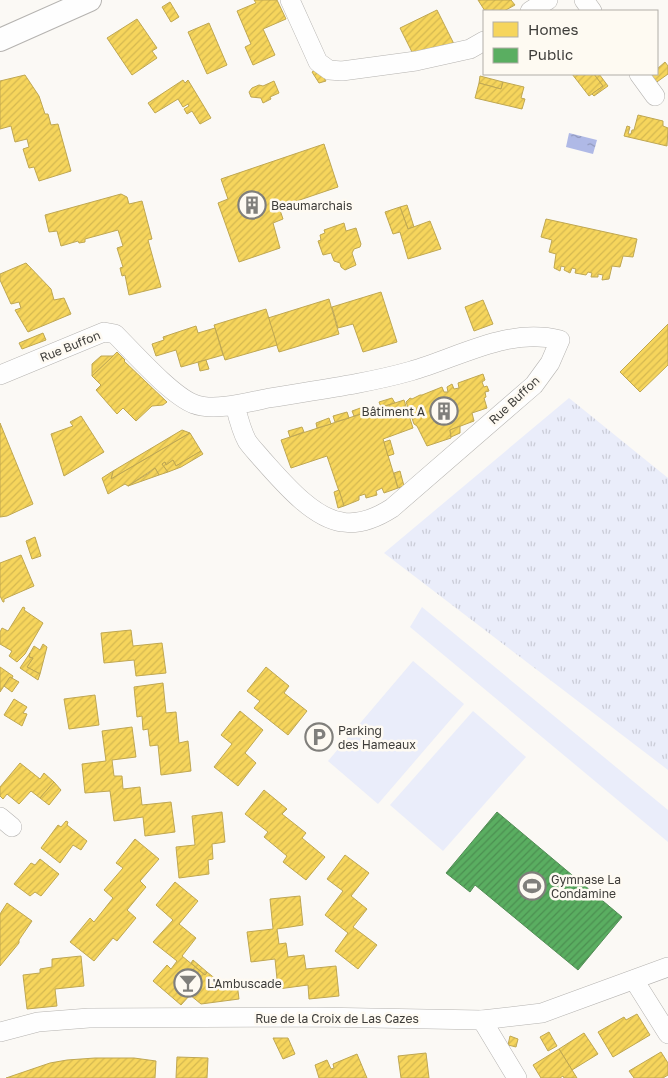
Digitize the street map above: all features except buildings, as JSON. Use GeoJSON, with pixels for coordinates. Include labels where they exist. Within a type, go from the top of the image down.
{"type":"FeatureCollection","features":[{"type":"Feature","properties":{"kind":"street"},"geometry":{"type":"LineString","coordinates":[[0,40],[90,0]]}},
{"type":"Feature","properties":{"kind":"street"},"geometry":{"type":"LineString","coordinates":[[290,0],[318,62],[329,70],[342,71],[416,61],[470,49],[483,42]]}},
{"type":"Feature","properties":{"kind":"street"},"geometry":{"type":"LineString","coordinates":[[532,10],[548,0]]}},
{"type":"Feature","properties":{"kind":"street"},"geometry":{"type":"LineString","coordinates":[[640,75],[656,96]]}},
{"type":"Feature","properties":{"kind":"street","name":"Rue Buffon"},"geometry":{"type":"LineString","coordinates":[[0,375],[104,332],[115,334],[186,400],[204,407],[234,405],[411,371],[504,340],[533,336],[560,340],[550,363],[534,385],[392,508],[376,518],[361,521],[342,522],[329,518],[316,511],[284,484],[248,442],[240,426],[234,405]]}},
{"type":"Feature","properties":{"kind":"street","name":"Rue de la Croix de Las Cazes"},"geometry":{"type":"LineString","coordinates":[[0,1032],[38,1022],[89,1018],[316,1017],[482,1020],[542,1013],[668,967]]}},
{"type":"Feature","properties":{"kind":"street"},"geometry":{"type":"LineString","coordinates":[[634,980],[668,1034]]}},
{"type":"Feature","properties":{"kind":"street"},"geometry":{"type":"LineString","coordinates":[[482,1020],[517,1078]]}},
{"type":"Feature","properties":{"kind":"green space"},"geometry":{"type":"Polygon","coordinates":[[[569,398],[668,478],[668,770],[384,553],[569,398]]]}},
{"type":"Feature","properties":{"kind":"green space"},"geometry":{"type":"Polygon","coordinates":[[[422,607],[668,810],[668,842],[410,627],[422,607]]]}},
{"type":"Feature","properties":{"kind":"green space"},"geometry":{"type":"Polygon","coordinates":[[[413,661],[464,704],[378,804],[328,761],[413,661]]]}},
{"type":"Feature","properties":{"kind":"green space"},"geometry":{"type":"Polygon","coordinates":[[[473,711],[526,757],[443,851],[390,805],[473,711]]]}},
{"type":"Feature","properties":{"kind":"water"},"geometry":{"type":"Polygon","coordinates":[[[569,133],[597,140],[593,154],[566,147],[569,133]]]}},
{"type":"Feature","properties":{"kind":"place","name":"Beaumarchais"},"geometry":{"type":"Point","coordinates":[252,205]}},
{"type":"Feature","properties":{"kind":"place","name":"Bâtiment A"},"geometry":{"type":"Point","coordinates":[444,411]}},
{"type":"Feature","properties":{"kind":"place","name":"Parking des Hameaux"},"geometry":{"type":"Point","coordinates":[319,737]}},
{"type":"Feature","properties":{"kind":"place","name":"Gymnase La Condamine"},"geometry":{"type":"Point","coordinates":[532,886]}},
{"type":"Feature","properties":{"kind":"place","name":"L'Ambuscade"},"geometry":{"type":"Point","coordinates":[188,983]}}]}
